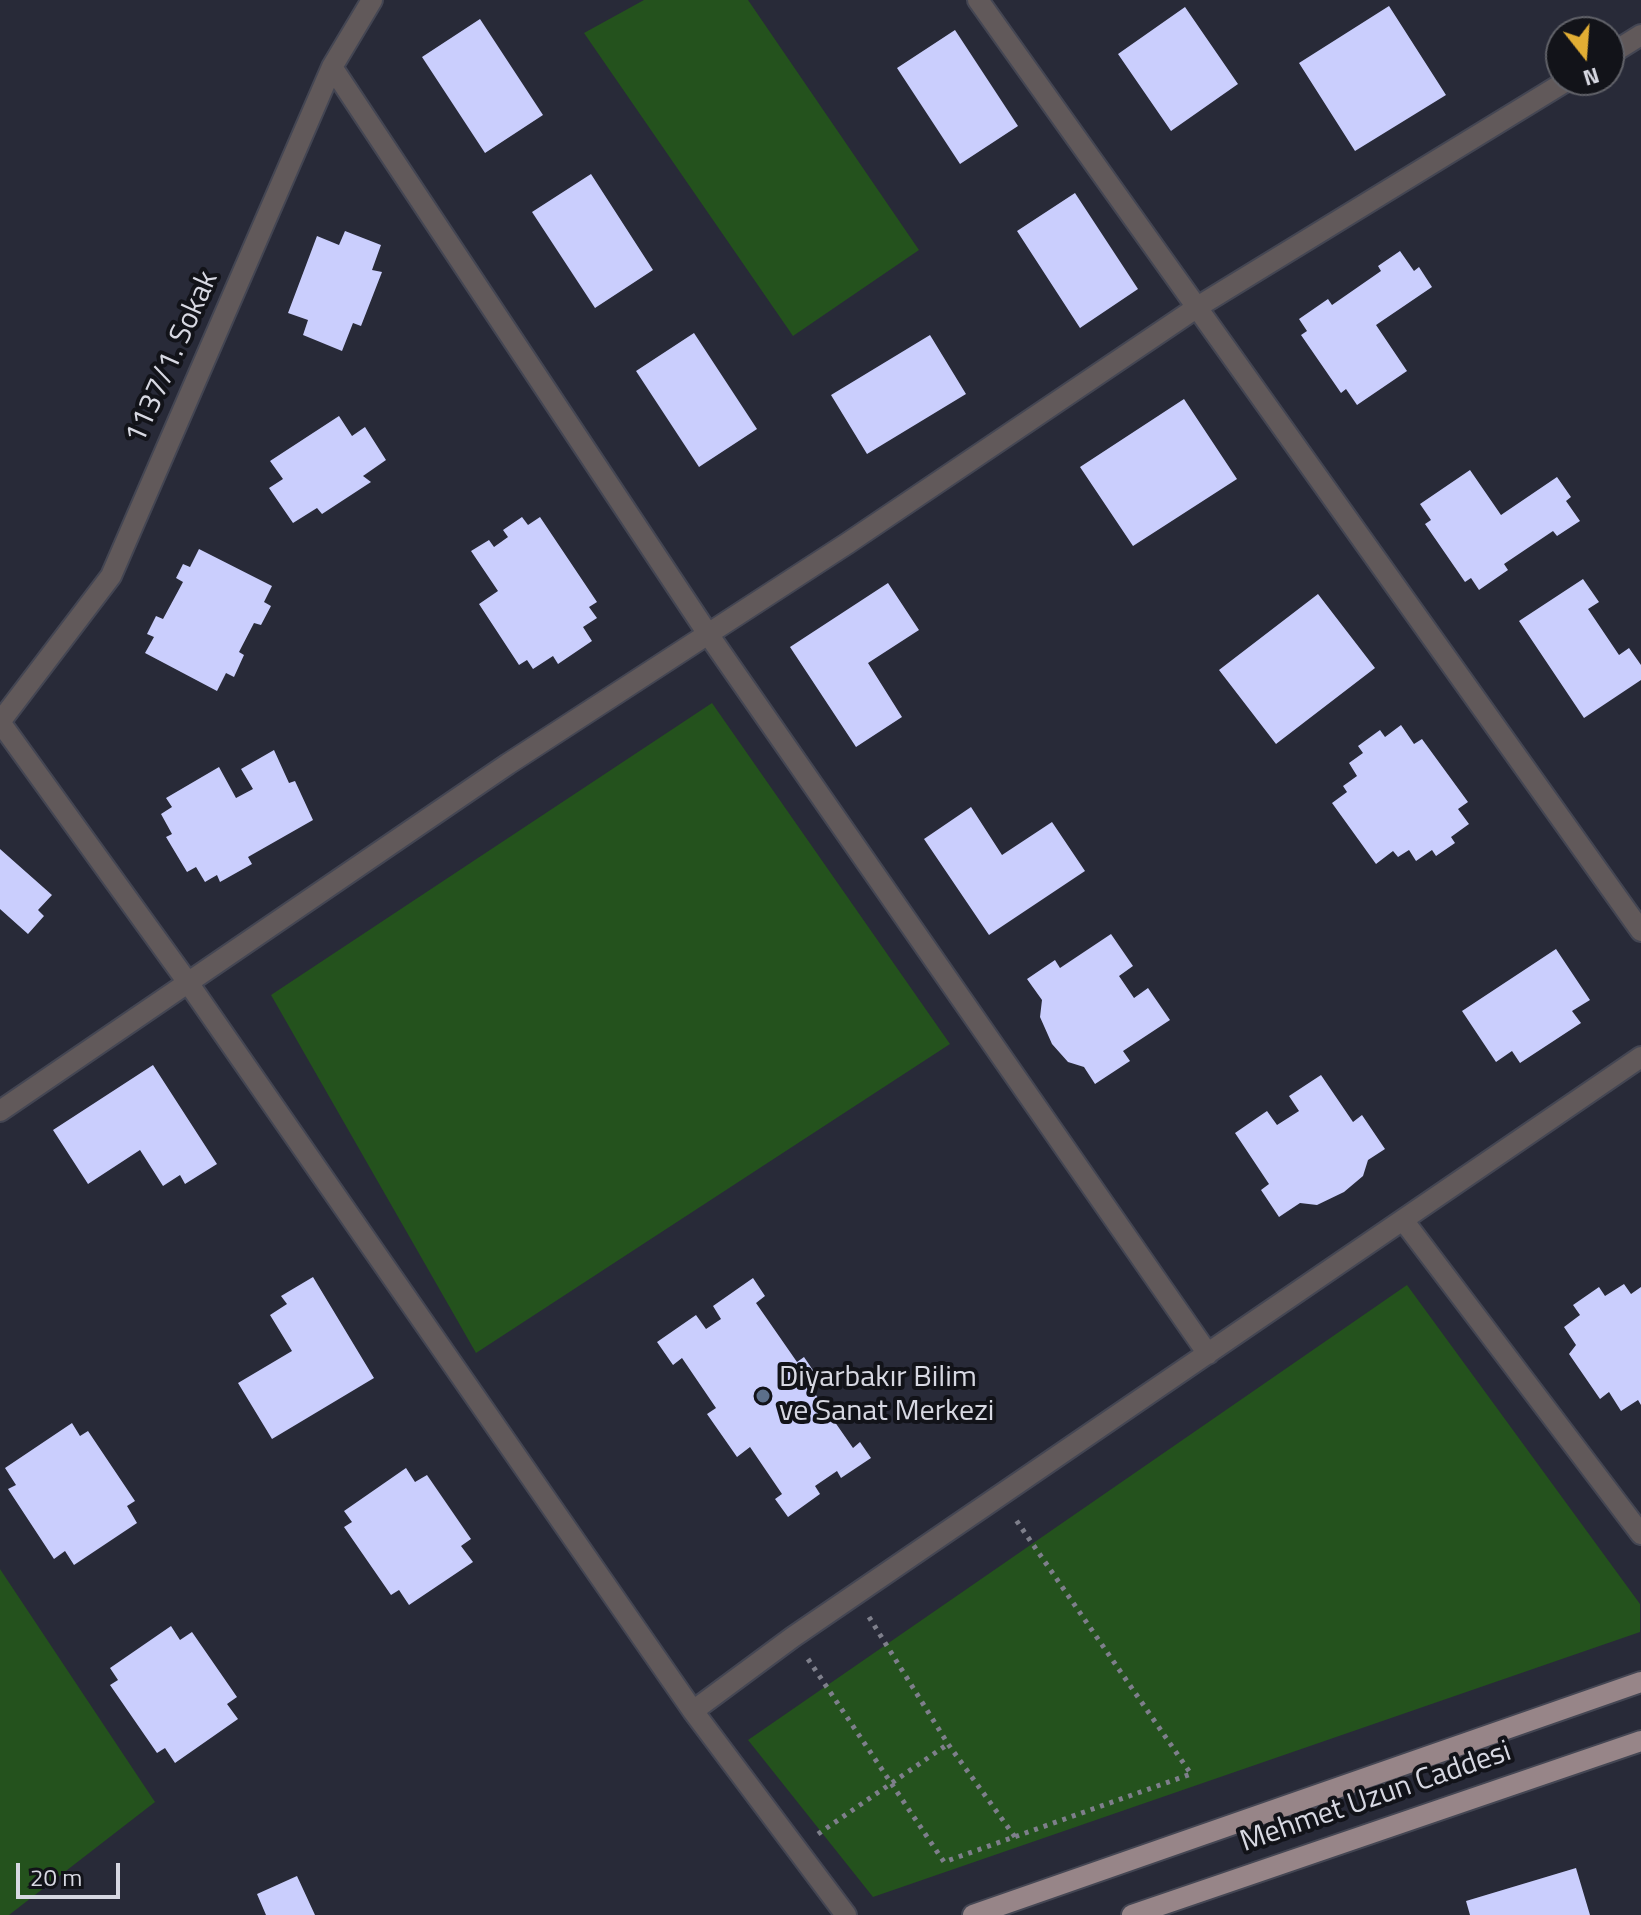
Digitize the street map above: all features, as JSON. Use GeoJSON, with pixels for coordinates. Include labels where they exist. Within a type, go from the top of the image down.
{"type":"FeatureCollection","features":[{"type":"Feature","properties":{"kind":"main road"},"geometry":{"type":"LineString","coordinates":[[973,1915],[1641,1682]]}},
{"type":"Feature","properties":{"kind":"main road","name":"Mehmet Uzun Caddesi"},"geometry":{"type":"LineString","coordinates":[[1132,1915],[1641,1741]]}},
{"type":"Feature","properties":{"kind":"street","name":"1137/1. Sokak"},"geometry":{"type":"LineString","coordinates":[[0,722],[111,576],[332,67],[372,0]]}},
{"type":"Feature","properties":{"kind":"street"},"geometry":{"type":"LineString","coordinates":[[978,0],[1199,306],[1641,931]]}},
{"type":"Feature","properties":{"kind":"street"},"geometry":{"type":"LineString","coordinates":[[332,67],[708,634],[1208,1354]]}},
{"type":"Feature","properties":{"kind":"street"},"geometry":{"type":"LineString","coordinates":[[0,1111],[508,764],[1199,306],[1545,94]]}},
{"type":"Feature","properties":{"kind":"street"},"geometry":{"type":"LineString","coordinates":[[0,722],[189,984],[693,1711],[846,1915]]}},
{"type":"Feature","properties":{"kind":"street"},"geometry":{"type":"LineString","coordinates":[[693,1711],[793,1637],[1641,1057]]}},
{"type":"Feature","properties":{"kind":"street"},"geometry":{"type":"LineString","coordinates":[[1403,1220],[1641,1534]]}},
{"type":"Feature","properties":{"kind":"path"},"geometry":{"type":"LineString","coordinates":[[793,1637],[944,1862],[1191,1774],[1000,1496]]}},
{"type":"Feature","properties":{"kind":"path"},"geometry":{"type":"LineString","coordinates":[[855,1595],[948,1744],[1015,1837]]}},
{"type":"Feature","properties":{"kind":"path"},"geometry":{"type":"LineString","coordinates":[[797,1849],[948,1744]]}},
{"type":"Feature","properties":{"kind":"green space"},"geometry":{"type":"Polygon","coordinates":[[[644,0],[748,0],[919,250],[793,336],[584,33],[644,0]]]}},
{"type":"Feature","properties":{"kind":"green space"},"geometry":{"type":"Polygon","coordinates":[[[712,703],[950,1044],[476,1353],[271,995],[712,703]]]}},
{"type":"Feature","properties":{"kind":"green space"},"geometry":{"type":"Polygon","coordinates":[[[1407,1285],[1640,1604],[1640,1632],[873,1897],[748,1740],[1407,1285]]]}},
{"type":"Feature","properties":{"kind":"green space"},"geometry":{"type":"Polygon","coordinates":[[[0,1569],[155,1802],[9,1915],[0,1915],[0,1569]]]}},
{"type":"Feature","properties":{"kind":"building"},"geometry":{"type":"Polygon","coordinates":[[[1389,6],[1446,95],[1355,151],[1299,63],[1389,6]]]}},
{"type":"Feature","properties":{"kind":"building"},"geometry":{"type":"Polygon","coordinates":[[[1185,7],[1238,84],[1171,131],[1118,54],[1185,7]]]}},
{"type":"Feature","properties":{"kind":"building"},"geometry":{"type":"Polygon","coordinates":[[[480,19],[543,115],[485,153],[422,57],[480,19]]]}},
{"type":"Feature","properties":{"kind":"building"},"geometry":{"type":"Polygon","coordinates":[[[955,30],[1018,126],[960,164],[897,68],[955,30]]]}},
{"type":"Feature","properties":{"kind":"building"},"geometry":{"type":"Polygon","coordinates":[[[591,174],[653,270],[595,308],[532,212],[591,174]]]}},
{"type":"Feature","properties":{"kind":"building"},"geometry":{"type":"Polygon","coordinates":[[[1075,193],[1138,289],[1080,328],[1017,231],[1075,193]]]}},
{"type":"Feature","properties":{"kind":"building"},"geometry":{"type":"Polygon","coordinates":[[[345,231],[381,245],[372,270],[382,272],[361,326],[353,323],[342,351],[303,335],[308,320],[288,313],[317,236],[339,245],[345,231]]]}},
{"type":"Feature","properties":{"kind":"building"},"geometry":{"type":"Polygon","coordinates":[[[1400,251],[1414,271],[1419,267],[1432,287],[1376,325],[1407,371],[1357,405],[1346,389],[1341,393],[1301,335],[1307,331],[1299,319],[1328,299],[1332,305],[1381,271],[1378,266],[1400,251]]]}},
{"type":"Feature","properties":{"kind":"building"},"geometry":{"type":"Polygon","coordinates":[[[694,333],[757,429],[699,467],[636,371],[694,333]]]}},
{"type":"Feature","properties":{"kind":"building"},"geometry":{"type":"Polygon","coordinates":[[[930,335],[966,394],[867,454],[831,395],[930,335]]]}},
{"type":"Feature","properties":{"kind":"building"},"geometry":{"type":"Polygon","coordinates":[[[1184,399],[1237,479],[1133,546],[1080,467],[1184,399]]]}},
{"type":"Feature","properties":{"kind":"building"},"geometry":{"type":"Polygon","coordinates":[[[339,416],[352,436],[365,427],[386,460],[363,476],[371,482],[322,514],[317,508],[293,523],[269,488],[283,479],[270,461],[339,416]]]}},
{"type":"Feature","properties":{"kind":"building"},"geometry":{"type":"Polygon","coordinates":[[[1470,470],[1501,515],[1557,477],[1571,497],[1566,501],[1580,521],[1557,536],[1553,531],[1504,564],[1508,570],[1479,590],[1471,578],[1465,582],[1425,524],[1431,520],[1420,504],[1470,470]]]}},
{"type":"Feature","properties":{"kind":"building"},"geometry":{"type":"Polygon","coordinates":[[[522,517],[528,525],[540,517],[597,602],[589,607],[597,618],[583,627],[592,641],[558,664],[553,656],[533,669],[527,660],[519,665],[479,604],[498,591],[471,551],[489,540],[494,547],[508,537],[503,530],[522,517]]]}},
{"type":"Feature","properties":{"kind":"building"},"geometry":{"type":"Polygon","coordinates":[[[199,549],[272,586],[264,602],[271,606],[261,625],[254,623],[239,652],[244,655],[234,677],[226,673],[217,691],[145,653],[154,637],[147,634],[156,616],[163,619],[183,582],[176,578],[183,564],[190,567],[199,549]]]}},
{"type":"Feature","properties":{"kind":"building"},"geometry":{"type":"Polygon","coordinates":[[[1583,579],[1599,602],[1588,609],[1619,655],[1629,648],[1641,665],[1641,680],[1584,718],[1519,621],[1583,579]]]}},
{"type":"Feature","properties":{"kind":"building"},"geometry":{"type":"Polygon","coordinates":[[[888,583],[919,630],[868,663],[902,717],[856,747],[790,647],[888,583]]]}},
{"type":"Feature","properties":{"kind":"building"},"geometry":{"type":"Polygon","coordinates":[[[1318,594],[1375,668],[1276,744],[1219,670],[1318,594]]]}},
{"type":"Feature","properties":{"kind":"building"},"geometry":{"type":"Polygon","coordinates":[[[1401,725],[1414,744],[1422,739],[1468,802],[1458,809],[1469,824],[1451,837],[1455,843],[1436,856],[1432,850],[1416,861],[1409,850],[1398,857],[1393,851],[1376,864],[1332,803],[1347,792],[1343,786],[1357,776],[1349,763],[1363,753],[1358,746],[1380,730],[1385,737],[1401,725]]]}},
{"type":"Feature","properties":{"kind":"building"},"geometry":{"type":"Polygon","coordinates":[[[274,750],[289,783],[295,781],[313,820],[248,857],[252,864],[220,882],[217,875],[205,882],[196,867],[187,872],[166,837],[172,834],[161,814],[172,807],[166,798],[219,767],[236,798],[253,789],[241,769],[274,750]]]}},
{"type":"Feature","properties":{"kind":"building"},"geometry":{"type":"Polygon","coordinates":[[[971,807],[1002,855],[1052,822],[1085,871],[989,935],[924,839],[971,807]]]}},
{"type":"Feature","properties":{"kind":"building"},"geometry":{"type":"Polygon","coordinates":[[[0,849],[52,895],[38,910],[44,916],[28,934],[0,909],[0,849]]]}},
{"type":"Feature","properties":{"kind":"building"},"geometry":{"type":"Polygon","coordinates":[[[1111,934],[1133,966],[1119,976],[1134,998],[1148,988],[1170,1020],[1123,1051],[1130,1061],[1095,1084],[1084,1067],[1068,1062],[1052,1044],[1040,1017],[1042,1000],[1027,979],[1055,960],[1060,968],[1111,934]]]}},
{"type":"Feature","properties":{"kind":"building"},"geometry":{"type":"Polygon","coordinates":[[[1556,949],[1590,1000],[1572,1011],[1581,1023],[1520,1063],[1512,1051],[1496,1062],[1462,1011],[1556,949]]]}},
{"type":"Feature","properties":{"kind":"building"},"geometry":{"type":"Polygon","coordinates":[[[153,1065],[217,1164],[185,1184],[180,1175],[163,1186],[140,1150],[88,1184],[53,1130],[153,1065]]]}},
{"type":"Feature","properties":{"kind":"building"},"geometry":{"type":"Polygon","coordinates":[[[1321,1075],[1353,1122],[1362,1115],[1385,1149],[1368,1160],[1363,1176],[1344,1192],[1317,1205],[1300,1203],[1279,1217],[1261,1190],[1269,1184],[1235,1133],[1267,1111],[1277,1125],[1299,1111],[1289,1096],[1321,1075]]]}},
{"type":"Feature","properties":{"kind":"building"},"geometry":{"type":"Polygon","coordinates":[[[313,1277],[374,1378],[272,1439],[238,1383],[292,1351],[270,1315],[287,1304],[281,1296],[313,1277]]]}},
{"type":"Feature","properties":{"kind":"building","name":"Diyarbakır Bilim ve Sanat Merkezi"},"geometry":{"type":"Polygon","coordinates":[[[753,1278],[765,1296],[756,1303],[797,1362],[804,1357],[819,1379],[809,1385],[853,1448],[860,1442],[871,1458],[841,1478],[837,1471],[815,1486],[820,1494],[788,1517],[775,1499],[782,1494],[750,1447],[737,1457],[707,1414],[716,1408],[682,1358],[673,1365],[657,1342],[696,1315],[706,1329],[721,1319],[713,1306],[753,1278]]]}},
{"type":"Feature","properties":{"kind":"building"},"geometry":{"type":"Polygon","coordinates":[[[1624,1284],[1631,1294],[1641,1287],[1641,1405],[1638,1400],[1621,1411],[1609,1392],[1600,1399],[1569,1354],[1576,1345],[1564,1327],[1580,1315],[1573,1305],[1599,1287],[1605,1296],[1624,1284]]]}},
{"type":"Feature","properties":{"kind":"building"},"geometry":{"type":"Polygon","coordinates":[[[72,1423],[80,1436],[88,1431],[135,1501],[127,1506],[137,1523],[74,1565],[65,1551],[54,1559],[8,1489],[16,1485],[5,1468],[72,1423]]]}},
{"type":"Feature","properties":{"kind":"building"},"geometry":{"type":"Polygon","coordinates":[[[406,1468],[415,1482],[427,1475],[471,1539],[461,1546],[473,1562],[409,1605],[399,1590],[391,1595],[344,1527],[352,1522],[344,1511],[406,1468]]]}},
{"type":"Feature","properties":{"kind":"building"},"geometry":{"type":"Polygon","coordinates":[[[171,1626],[180,1640],[192,1632],[237,1697],[227,1704],[238,1719],[175,1763],[165,1748],[157,1753],[110,1685],[118,1680],[110,1668],[171,1626]]]}},
{"type":"Feature","properties":{"kind":"building"},"geometry":{"type":"Polygon","coordinates":[[[1576,1868],[1590,1915],[1470,1915],[1466,1901],[1576,1868]]]}},
{"type":"Feature","properties":{"kind":"building"},"geometry":{"type":"Polygon","coordinates":[[[297,1876],[315,1915],[266,1915],[257,1894],[297,1876]]]}},
{"type":"Feature","properties":{"kind":"place","name":"Diyarbakır Bilim ve Sanat Merkezi"},"geometry":{"type":"Point","coordinates":[763,1396]}}]}
